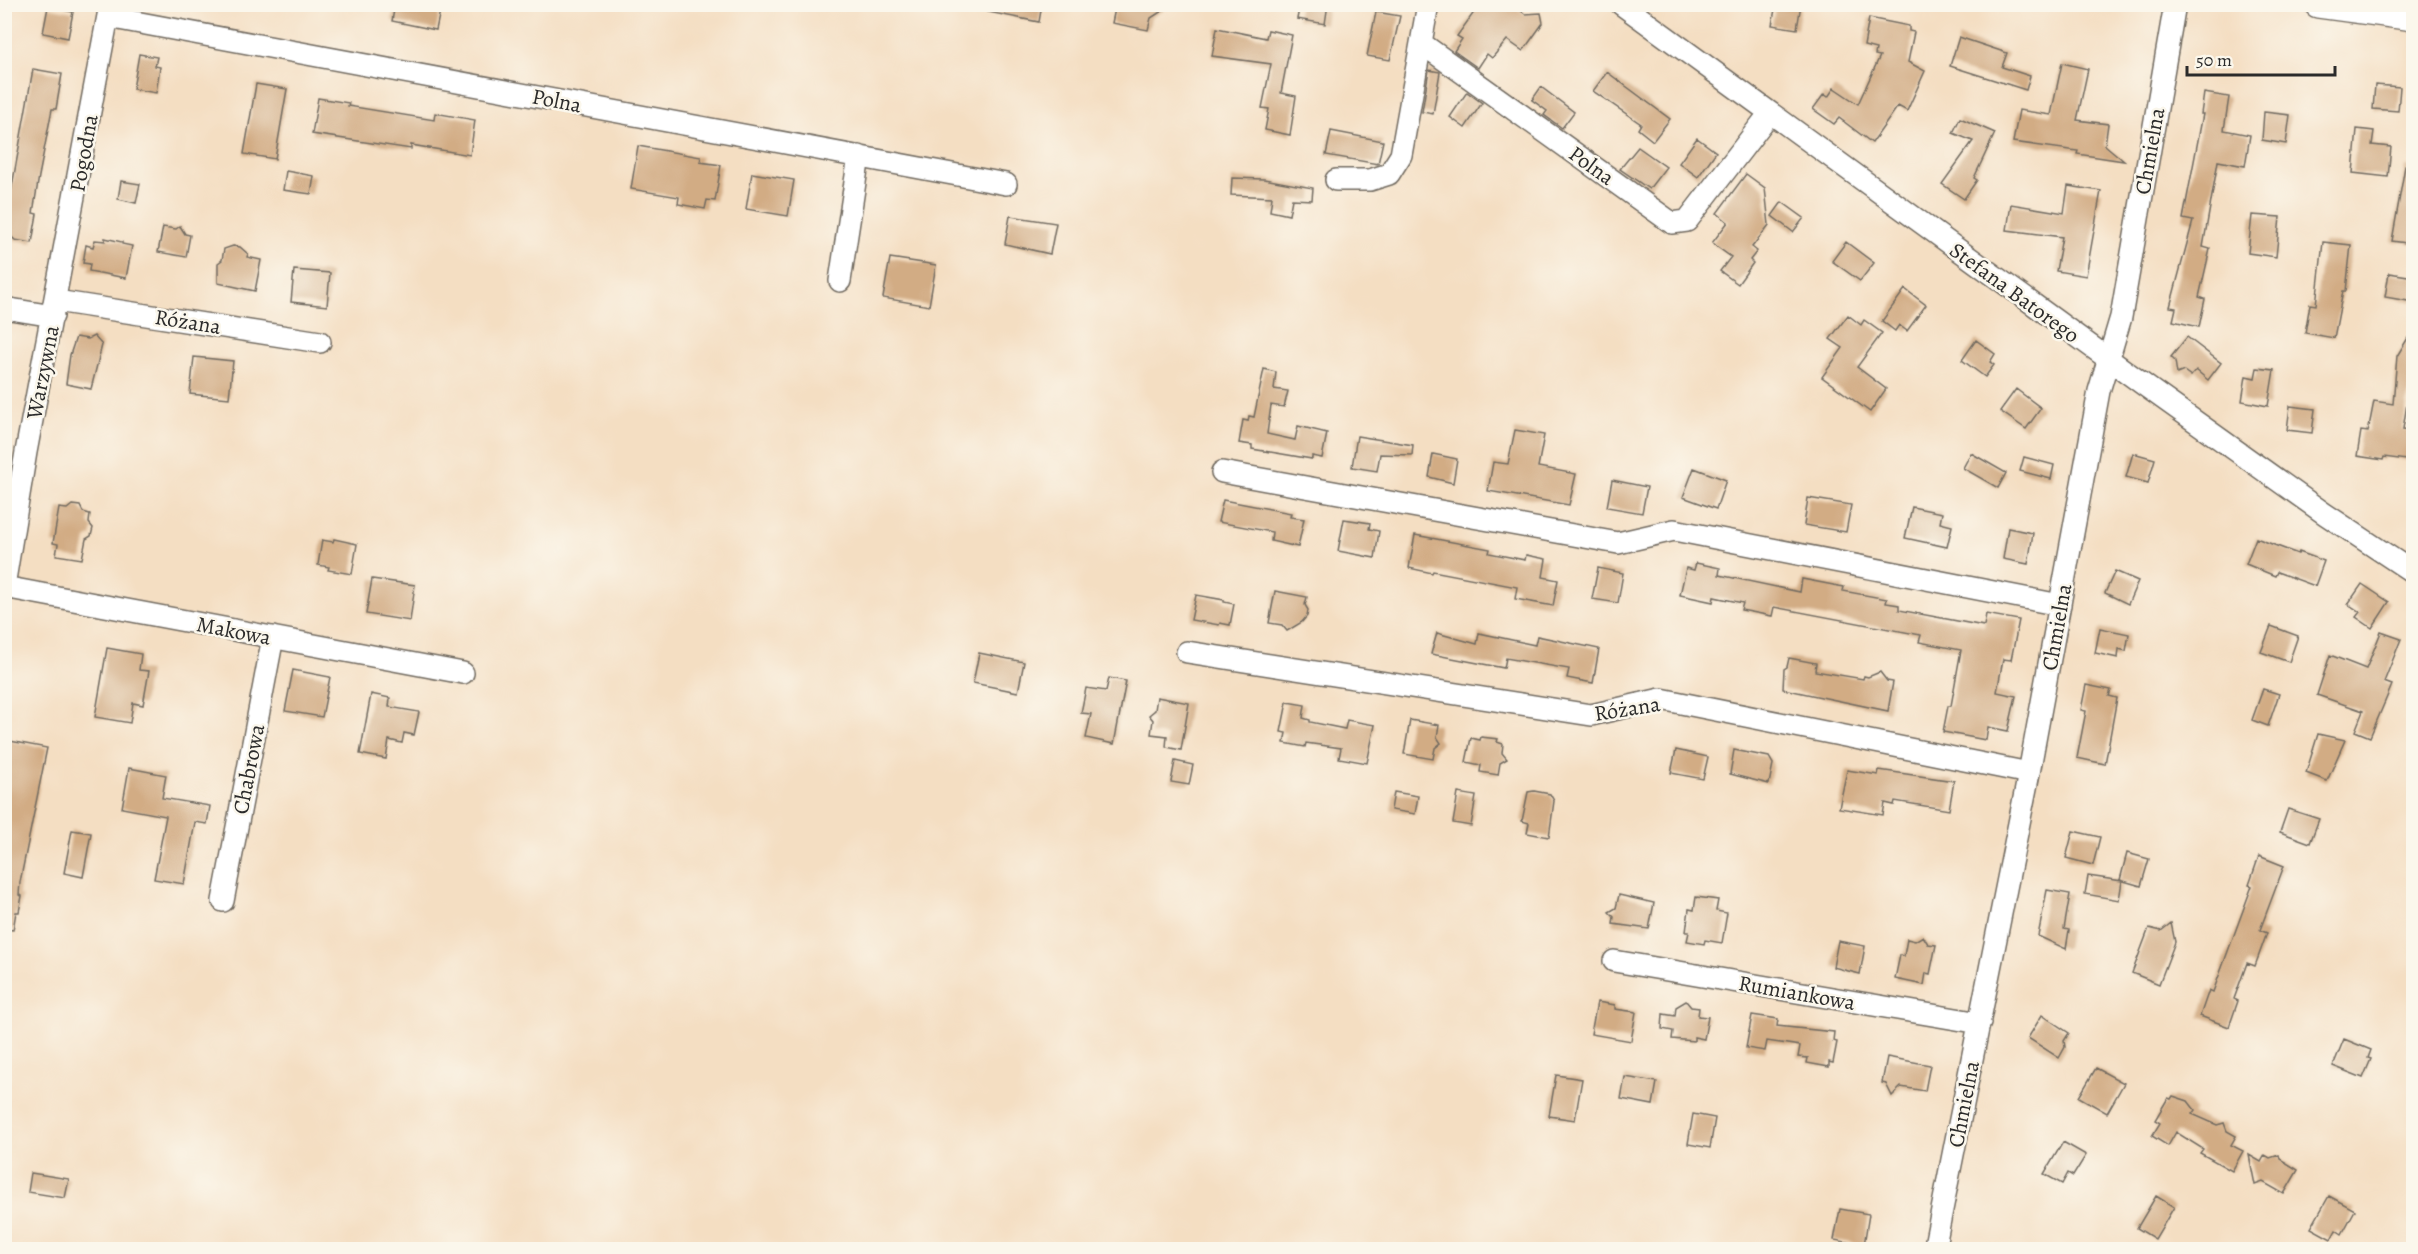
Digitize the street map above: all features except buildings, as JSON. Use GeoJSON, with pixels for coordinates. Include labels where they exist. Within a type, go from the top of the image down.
{"type":"FeatureCollection","features":[{"type":"Feature","properties":{"kind":"main road"},"geometry":{"type":"LineString","coordinates":[[2318,4],[2414,17]]}},
{"type":"Feature","properties":{"kind":"street"},"geometry":{"type":"LineString","coordinates":[[1336,180],[1370,180],[1389,174],[1401,155],[1428,4]]}},
{"type":"Feature","properties":{"kind":"street","name":"Stefana Batorego"},"geometry":{"type":"LineString","coordinates":[[1621,4],[2279,482],[2414,573]]}},
{"type":"Feature","properties":{"kind":"street","name":"Chmielna"},"geometry":{"type":"LineString","coordinates":[[1934,1250],[2030,773],[2098,391],[2121,317],[2175,4]]}},
{"type":"Feature","properties":{"kind":"street","name":"Polna"},"geometry":{"type":"LineString","coordinates":[[109,11],[1006,184]]}},
{"type":"Feature","properties":{"kind":"street","name":"Pogodna"},"geometry":{"type":"LineString","coordinates":[[54,308],[109,11]]}},
{"type":"Feature","properties":{"kind":"street","name":"Polna"},"geometry":{"type":"LineString","coordinates":[[1421,43],[1672,223],[1687,220],[1770,113]]}},
{"type":"Feature","properties":{"kind":"street"},"geometry":{"type":"LineString","coordinates":[[840,281],[859,156]]}},
{"type":"Feature","properties":{"kind":"street","name":"Różana"},"geometry":{"type":"LineString","coordinates":[[4,308],[54,308],[320,342]]}},
{"type":"Feature","properties":{"kind":"street","name":"Warzywna"},"geometry":{"type":"LineString","coordinates":[[4,587],[54,308]]}},
{"type":"Feature","properties":{"kind":"street"},"geometry":{"type":"LineString","coordinates":[[1222,472],[1618,543],[1674,530],[2060,605]]}},
{"type":"Feature","properties":{"kind":"street","name":"Makowa"},"geometry":{"type":"LineString","coordinates":[[4,587],[463,673]]}},
{"type":"Feature","properties":{"kind":"street","name":"Chabrowa"},"geometry":{"type":"LineString","coordinates":[[223,901],[273,637]]}},
{"type":"Feature","properties":{"kind":"street","name":"Różana"},"geometry":{"type":"LineString","coordinates":[[1186,652],[1591,715],[1661,699],[2030,773]]}},
{"type":"Feature","properties":{"kind":"street","name":"Rumiankowa"},"geometry":{"type":"LineString","coordinates":[[1614,961],[1980,1023]]}}]}
